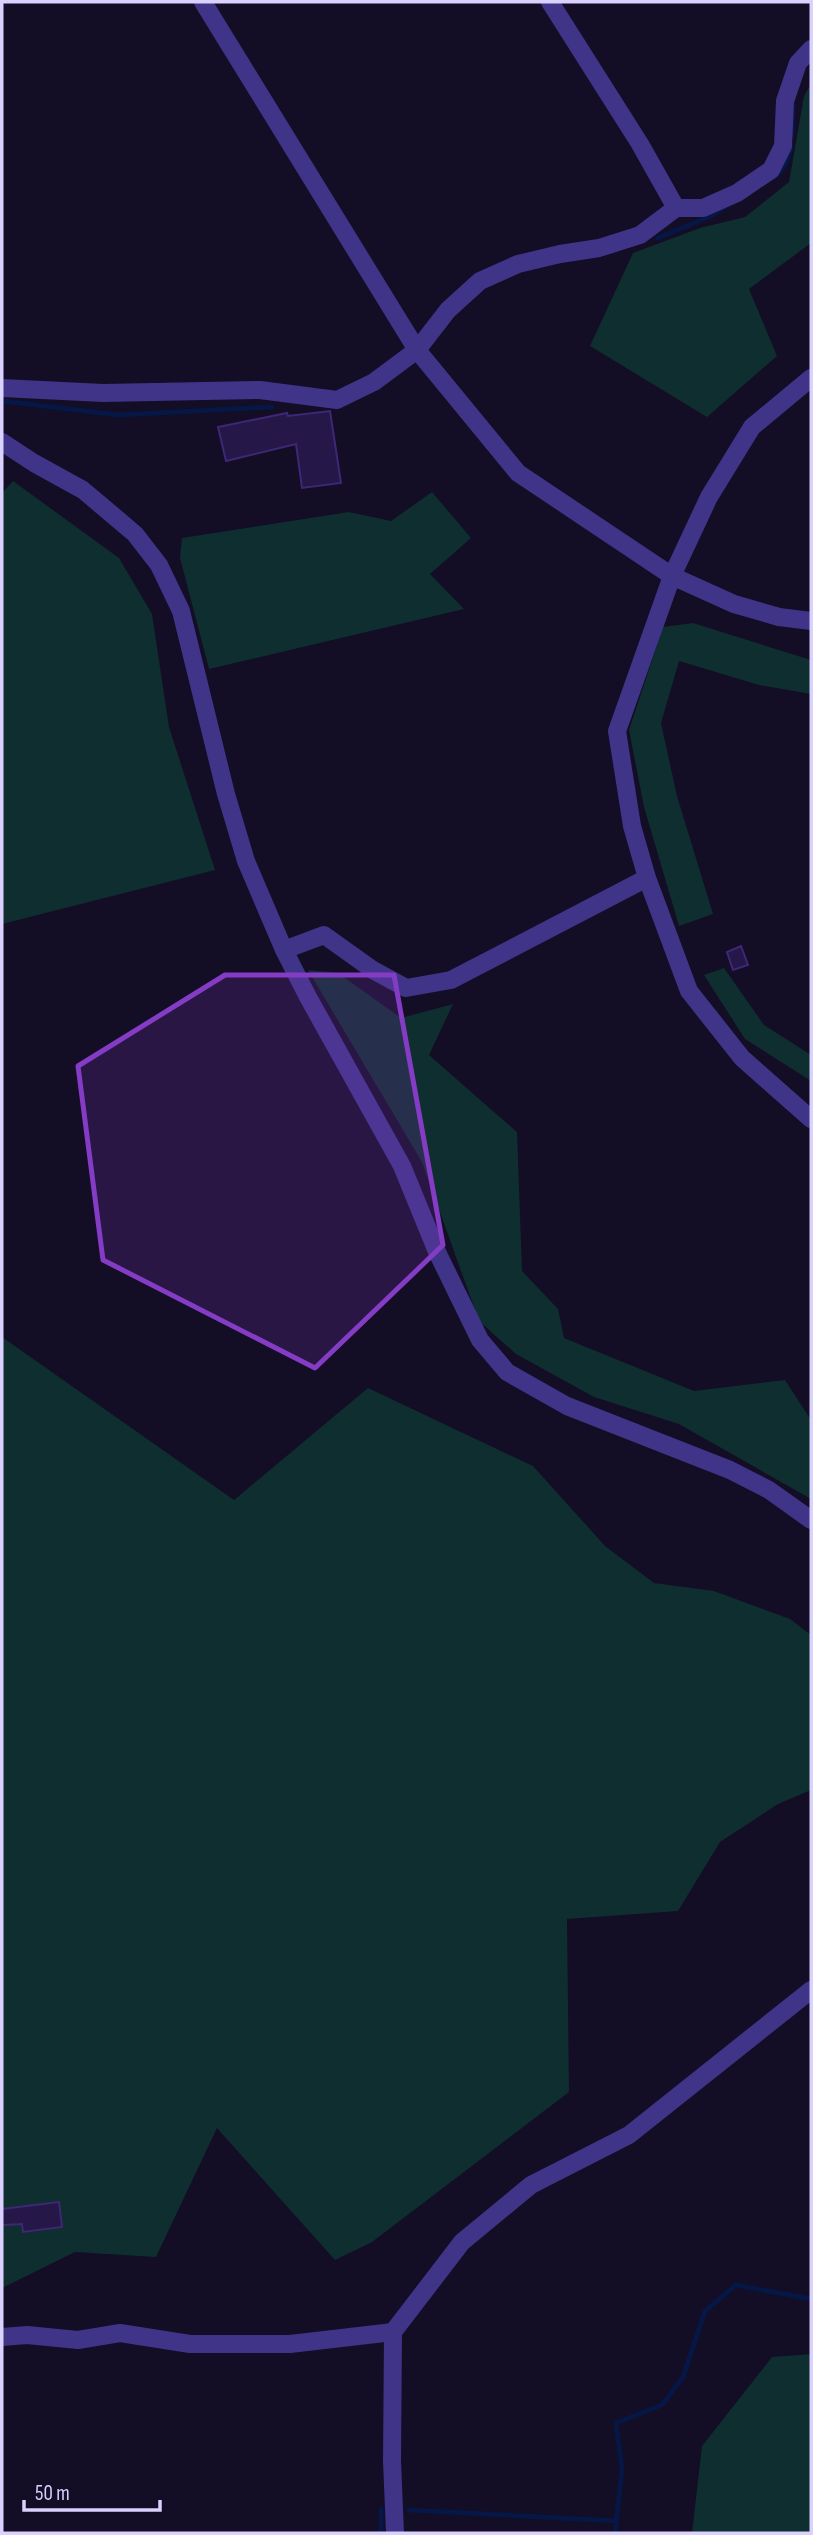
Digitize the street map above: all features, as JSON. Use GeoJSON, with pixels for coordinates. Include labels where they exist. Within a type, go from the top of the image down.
{"type":"FeatureCollection","features":[{"type":"Feature","properties":{"kind":"street"},"geometry":{"type":"LineString","coordinates":[[203,2],[417,350],[518,473],[672,576],[734,604],[779,617],[811,621]]}},
{"type":"Feature","properties":{"kind":"street"},"geometry":{"type":"LineString","coordinates":[[550,2],[640,144],[676,208]]}},
{"type":"Feature","properties":{"kind":"street"},"geometry":{"type":"LineString","coordinates":[[2,388],[103,393],[260,390],[338,400],[374,382],[417,350],[448,310],[480,281],[518,264],[599,248],[640,235],[676,208],[702,208],[737,193],[771,170],[783,146],[785,100],[798,63],[811,49]]}},
{"type":"Feature","properties":{"kind":"street"},"geometry":{"type":"LineString","coordinates":[[811,378],[751,427],[709,497],[672,576],[617,731],[632,826],[647,878],[689,991],[741,1058],[811,1119]]}},
{"type":"Feature","properties":{"kind":"street"},"geometry":{"type":"LineString","coordinates":[[2,442],[83,490],[135,534],[159,565],[181,611],[226,794],[246,861],[284,950],[402,1166],[480,1340],[507,1372],[567,1406],[730,1470],[769,1489],[811,1520]]}},
{"type":"Feature","properties":{"kind":"street"},"geometry":{"type":"LineString","coordinates":[[284,950],[324,935],[373,970],[406,988],[451,980],[647,878]]}},
{"type":"Feature","properties":{"kind":"street"},"geometry":{"type":"LineString","coordinates":[[395,2533],[392,2460],[393,2332],[462,2242],[531,2185],[629,2135],[811,1990]]}},
{"type":"Feature","properties":{"kind":"street"},"geometry":{"type":"LineString","coordinates":[[2,2337],[27,2335],[78,2340],[120,2333],[190,2344],[290,2344],[393,2332]]}},
{"type":"Feature","properties":{"kind":"highlighted area"},"geometry":{"type":"Polygon","coordinates":[[[225,975],[394,975],[443,1245],[315,1368],[103,1260],[78,1066],[225,975]]]}},
{"type":"Feature","properties":{"kind":"green space"},"geometry":{"type":"Polygon","coordinates":[[[811,84],[811,243],[749,289],[777,356],[707,417],[590,346],[633,253],[700,228],[745,217],[789,182],[804,96],[811,84]]]}},
{"type":"Feature","properties":{"kind":"green space"},"geometry":{"type":"Polygon","coordinates":[[[13,481],[119,558],[152,614],[169,727],[215,870],[2,924],[2,493],[13,481]]]}},
{"type":"Feature","properties":{"kind":"green space"},"geometry":{"type":"Polygon","coordinates":[[[432,492],[471,538],[430,574],[464,609],[209,669],[180,558],[182,538],[349,512],[391,521],[432,492]]]}},
{"type":"Feature","properties":{"kind":"green space"},"geometry":{"type":"Polygon","coordinates":[[[693,623],[811,660],[811,694],[759,685],[679,661],[661,723],[677,796],[713,914],[679,926],[644,807],[629,730],[663,627],[693,623]]]}},
{"type":"Feature","properties":{"kind":"green space"},"geometry":{"type":"Polygon","coordinates":[[[724,968],[764,1025],[811,1055],[811,1081],[745,1039],[704,975],[724,968]]]}},
{"type":"Feature","properties":{"kind":"green space"},"geometry":{"type":"Polygon","coordinates":[[[308,970],[338,973],[401,1018],[453,1004],[429,1055],[517,1132],[522,1271],[558,1309],[564,1338],[694,1391],[785,1380],[811,1420],[811,1499],[679,1424],[594,1397],[516,1354],[479,1321],[422,1162],[308,970]]]}},
{"type":"Feature","properties":{"kind":"green space"},"geometry":{"type":"Polygon","coordinates":[[[2,1337],[234,1500],[368,1388],[533,1466],[605,1546],[654,1583],[714,1591],[790,1619],[811,1635],[811,1790],[778,1804],[720,1842],[678,1911],[567,1919],[569,2092],[372,2242],[335,2260],[217,2128],[156,2257],[75,2252],[2,2288],[2,1337]]]}},
{"type":"Feature","properties":{"kind":"green space"},"geometry":{"type":"Polygon","coordinates":[[[811,2354],[811,2533],[692,2533],[702,2446],[772,2357],[811,2354]]]}},
{"type":"Feature","properties":{"kind":"building"},"geometry":{"type":"Polygon","coordinates":[[[330,411],[341,483],[302,488],[296,444],[226,461],[218,427],[287,413],[288,416],[330,411]]]}},
{"type":"Feature","properties":{"kind":"building"},"geometry":{"type":"Polygon","coordinates":[[[741,946],[748,965],[733,970],[727,952],[741,946]]]}},
{"type":"Feature","properties":{"kind":"building"},"geometry":{"type":"Polygon","coordinates":[[[59,2202],[62,2227],[23,2232],[22,2224],[2,2225],[2,2209],[59,2202]]]}},
{"type":"Feature","properties":{"kind":"waterway"},"geometry":{"type":"LineString","coordinates":[[792,136],[793,104]]}},
{"type":"Feature","properties":{"kind":"waterway"},"geometry":{"type":"LineString","coordinates":[[772,178],[785,164],[791,146]]}},
{"type":"Feature","properties":{"kind":"waterway"},"geometry":{"type":"LineString","coordinates":[[658,238],[711,216],[725,207]]}},
{"type":"Feature","properties":{"kind":"waterway"},"geometry":{"type":"LineString","coordinates":[[2,401],[119,415],[272,407]]}},
{"type":"Feature","properties":{"kind":"waterway"},"geometry":{"type":"LineString","coordinates":[[615,2533],[622,2469],[616,2423],[662,2405],[683,2377],[705,2311],[736,2285],[811,2299]]}},
{"type":"Feature","properties":{"kind":"waterway"},"geometry":{"type":"LineString","coordinates":[[381,2509],[381,2533]]}},
{"type":"Feature","properties":{"kind":"waterway"},"geometry":{"type":"LineString","coordinates":[[409,2510],[617,2521]]}}]}
